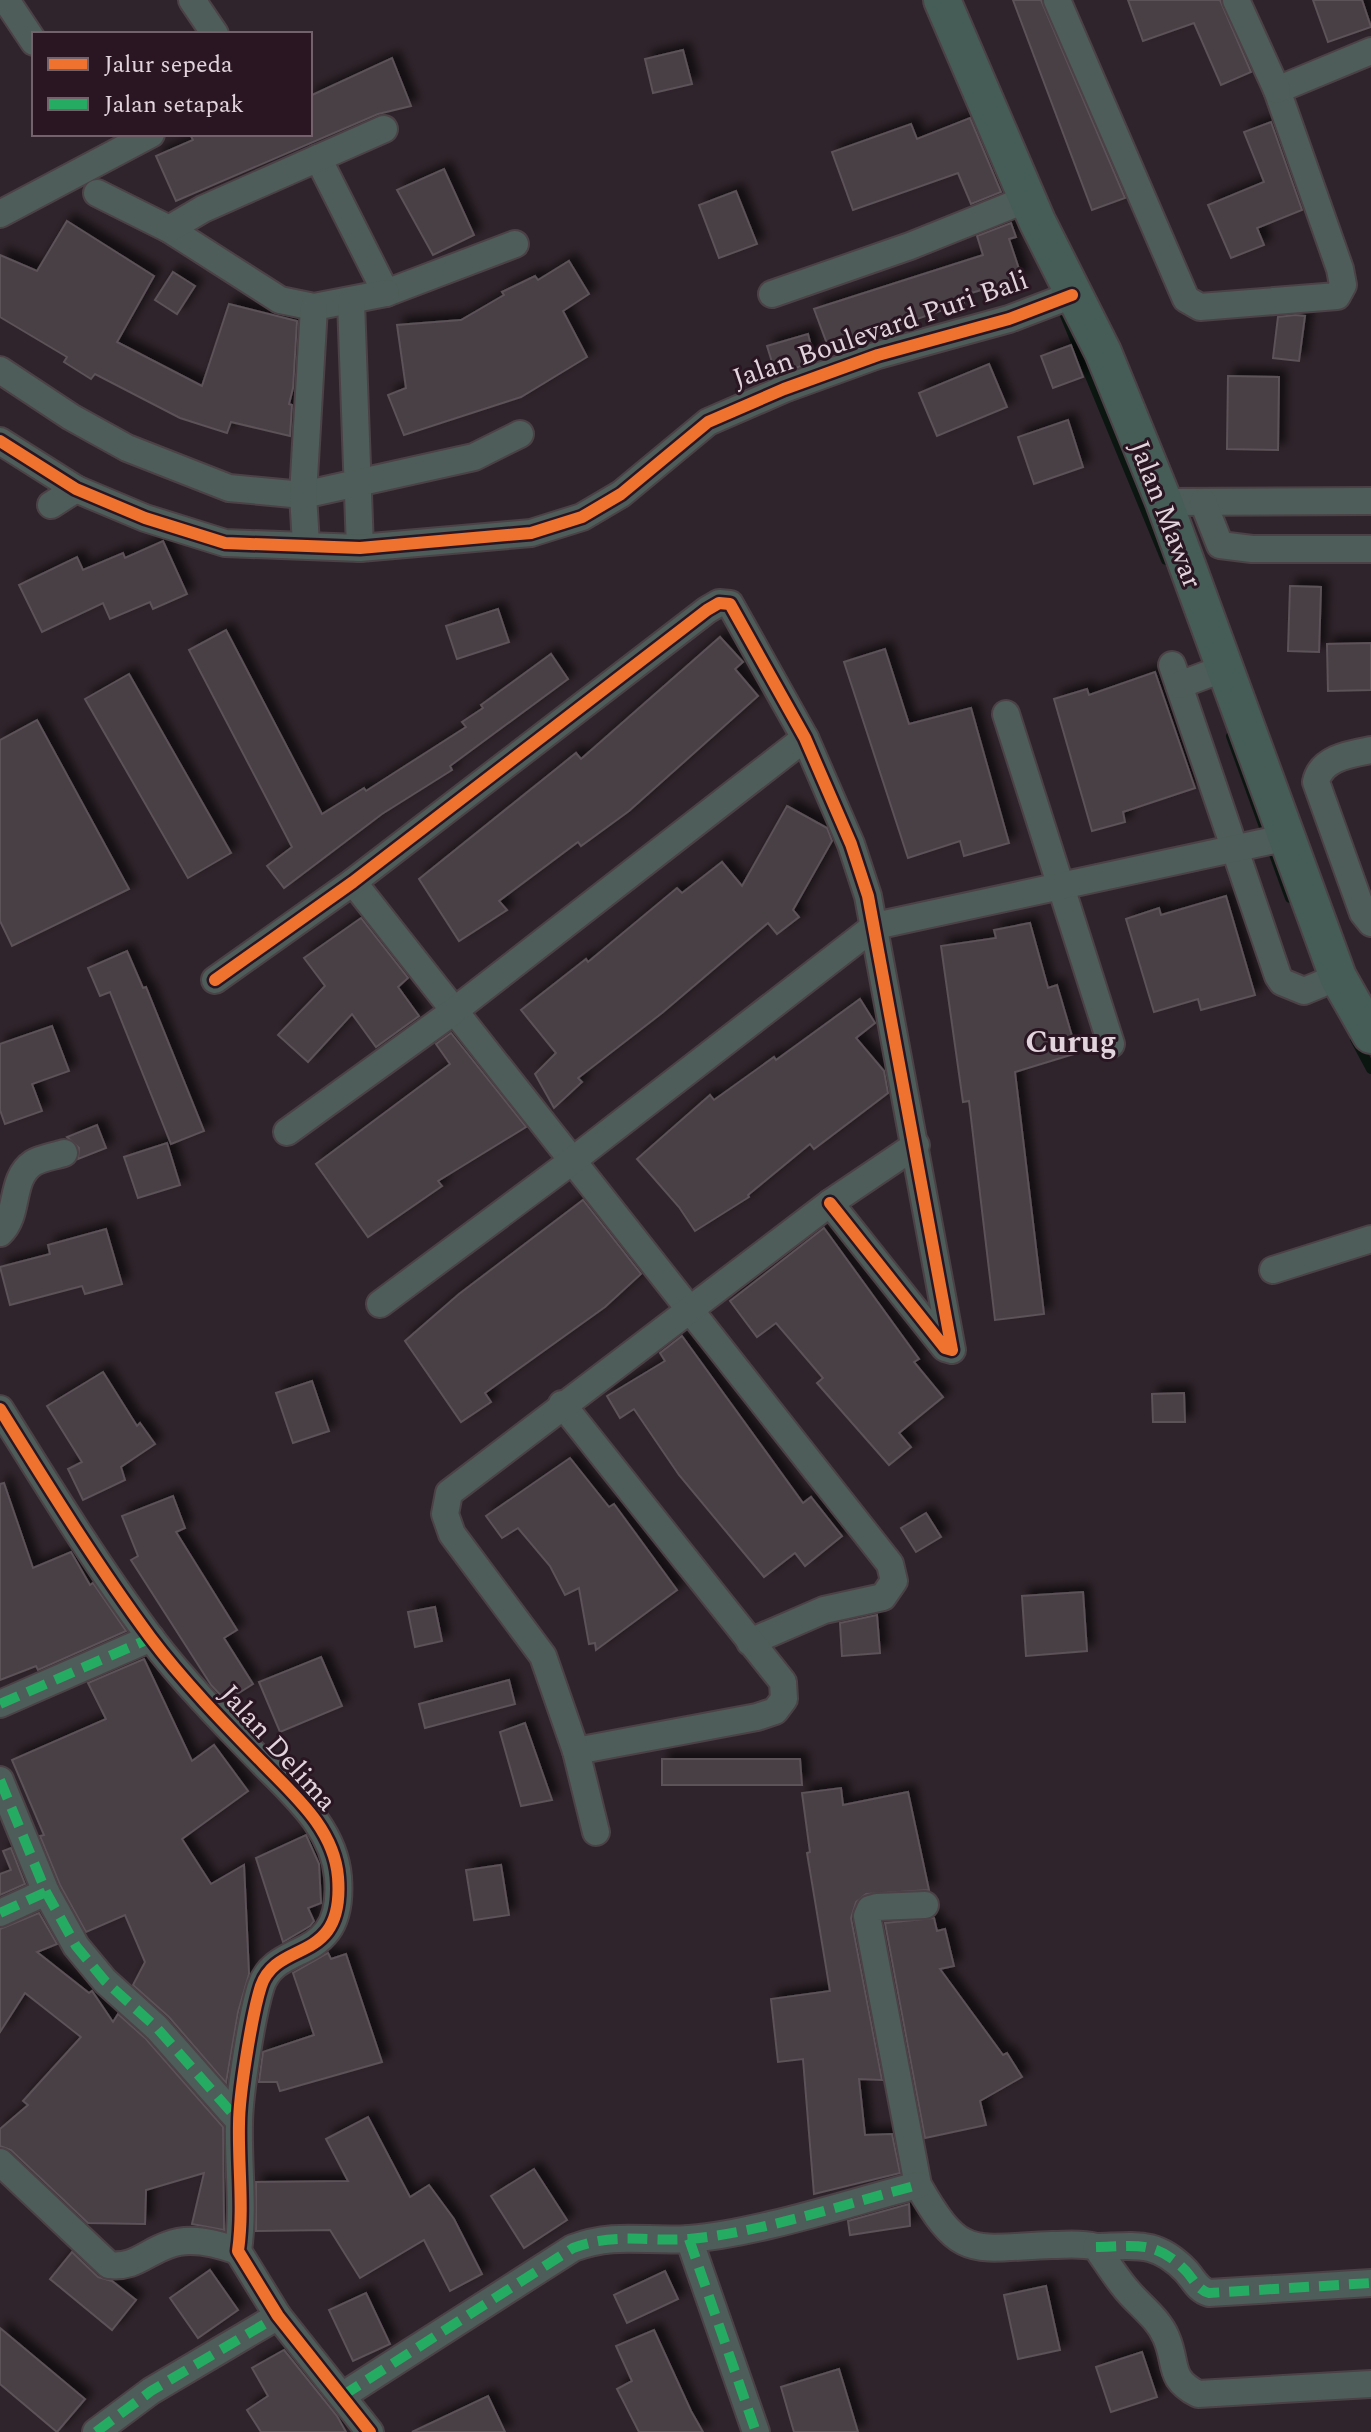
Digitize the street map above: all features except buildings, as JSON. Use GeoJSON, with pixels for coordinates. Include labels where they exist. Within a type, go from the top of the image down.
{"type":"FeatureCollection","features":[{"type":"Feature","properties":{"kind":"street"},"geometry":{"type":"LineString","coordinates":[[6,0],[32,39]]}},
{"type":"Feature","properties":{"kind":"street"},"geometry":{"type":"LineString","coordinates":[[192,0],[214,32]]}},
{"type":"Feature","properties":{"kind":"street","name":"Jalan Mawar"},"geometry":{"type":"LineString","coordinates":[[942,0],[1027,199],[1072,295],[1103,352],[1164,502],[1198,674],[1285,838],[1336,978],[1371,1035]]}},
{"type":"Feature","properties":{"kind":"street"},"geometry":{"type":"LineString","coordinates":[[1057,0],[1186,299],[1194,306],[1337,296],[1343,285],[1277,90],[1236,0]]}},
{"type":"Feature","properties":{"kind":"street"},"geometry":{"type":"LineString","coordinates":[[1277,90],[1371,51]]}},
{"type":"Feature","properties":{"kind":"street"},"geometry":{"type":"LineString","coordinates":[[169,229],[203,209],[384,129]]}},
{"type":"Feature","properties":{"kind":"street"},"geometry":{"type":"LineString","coordinates":[[0,214],[105,144],[142,136]]}},
{"type":"Feature","properties":{"kind":"street"},"geometry":{"type":"LineString","coordinates":[[318,158],[386,293]]}},
{"type":"Feature","properties":{"kind":"street"},"geometry":{"type":"LineString","coordinates":[[97,193],[169,229],[280,300],[314,307],[386,293],[515,244]]}},
{"type":"Feature","properties":{"kind":"street"},"geometry":{"type":"LineString","coordinates":[[772,294],[910,246],[1027,199]]}},
{"type":"Feature","properties":{"kind":"street","name":"Jalan Boulevard Puri Bali"},"geometry":{"type":"LineString","coordinates":[[0,441],[76,489],[145,518],[225,543],[360,548],[531,533],[582,517],[621,494],[708,422],[865,360],[1009,319],[1072,295]]}},
{"type":"Feature","properties":{"kind":"street"},"geometry":{"type":"LineString","coordinates":[[351,302],[360,548]]}},
{"type":"Feature","properties":{"kind":"street"},"geometry":{"type":"LineString","coordinates":[[306,544],[303,495],[314,307]]}},
{"type":"Feature","properties":{"kind":"street"},"geometry":{"type":"LineString","coordinates":[[0,370],[85,425],[178,470],[229,488],[303,495],[474,457],[520,434]]}},
{"type":"Feature","properties":{"kind":"street"},"geometry":{"type":"LineString","coordinates":[[51,505],[76,489]]}},
{"type":"Feature","properties":{"kind":"street"},"geometry":{"type":"LineString","coordinates":[[1164,502],[1371,501]]}},
{"type":"Feature","properties":{"kind":"street"},"geometry":{"type":"LineString","coordinates":[[1203,502],[1220,545],[1252,549],[1371,549]]}},
{"type":"Feature","properties":{"kind":"street"},"geometry":{"type":"LineString","coordinates":[[215,980],[353,882],[719,603],[730,604],[739,613],[805,738],[851,844],[875,926],[952,1350],[945,1348],[830,1203]]}},
{"type":"Feature","properties":{"kind":"street"},"geometry":{"type":"LineString","coordinates":[[1198,674],[1278,976],[1282,982],[1304,991],[1336,978]]}},
{"type":"Feature","properties":{"kind":"street"},"geometry":{"type":"LineString","coordinates":[[1006,714],[1111,1044]]}},
{"type":"Feature","properties":{"kind":"street"},"geometry":{"type":"LineString","coordinates":[[287,1132],[454,1011],[805,738]]}},
{"type":"Feature","properties":{"kind":"street"},"geometry":{"type":"LineString","coordinates":[[1371,750],[1325,765],[1318,771],[1316,782],[1363,913],[1371,923]]}},
{"type":"Feature","properties":{"kind":"street"},"geometry":{"type":"LineString","coordinates":[[380,1304],[572,1161],[875,926],[1285,838]]}},
{"type":"Feature","properties":{"kind":"street"},"geometry":{"type":"LineString","coordinates":[[353,882],[890,1564],[894,1581],[883,1597],[824,1610],[750,1642]]}},
{"type":"Feature","properties":{"kind":"street"},"geometry":{"type":"LineString","coordinates":[[596,1832],[576,1751],[543,1656],[452,1534],[445,1514],[449,1493],[830,1203],[916,1145]]}},
{"type":"Feature","properties":{"kind":"street"},"geometry":{"type":"LineString","coordinates":[[0,1233],[8,1226],[21,1176],[33,1163],[64,1153]]}},
{"type":"Feature","properties":{"kind":"street"},"geometry":{"type":"LineString","coordinates":[[1273,1270],[1371,1239]]}},
{"type":"Feature","properties":{"kind":"street"},"geometry":{"type":"LineString","coordinates":[[562,1404],[783,1682],[784,1699],[775,1711],[576,1751]]}},
{"type":"Feature","properties":{"kind":"street","name":"Jalan Delima"},"geometry":{"type":"LineString","coordinates":[[0,1409],[58,1503],[151,1638],[308,1809],[331,1848],[338,1878],[333,1925],[323,1939],[266,1975],[239,2121],[243,2216],[238,2251]]}},
{"type":"Feature","properties":{"kind":"street"},"geometry":{"type":"LineString","coordinates":[[0,1704],[151,1638]]}},
{"type":"Feature","properties":{"kind":"street"},"geometry":{"type":"LineString","coordinates":[[0,1780],[46,1892],[76,1946],[105,1981],[157,2028],[239,2121]]}},
{"type":"Feature","properties":{"kind":"street"},"geometry":{"type":"LineString","coordinates":[[0,1913],[46,1892]]}},
{"type":"Feature","properties":{"kind":"street"},"geometry":{"type":"LineString","coordinates":[[925,1905],[877,1907],[870,1909],[867,1916],[918,2185],[939,2222],[955,2239],[977,2247],[1086,2244],[1096,2247],[1156,2247],[1168,2253],[1201,2291],[1209,2293],[1371,2283]]}},
{"type":"Feature","properties":{"kind":"street"},"geometry":{"type":"LineString","coordinates":[[0,2162],[109,2265],[130,2265],[165,2245],[186,2240],[238,2251],[278,2316],[370,2432]]}},
{"type":"Feature","properties":{"kind":"street"},"geometry":{"type":"LineString","coordinates":[[342,2396],[573,2248],[600,2238],[689,2239],[784,2220],[918,2185]]}},
{"type":"Feature","properties":{"kind":"street"},"geometry":{"type":"LineString","coordinates":[[689,2239],[756,2432]]}},
{"type":"Feature","properties":{"kind":"street"},"geometry":{"type":"LineString","coordinates":[[1096,2247],[1124,2287],[1160,2324],[1168,2341],[1173,2372],[1186,2388],[1198,2394],[1371,2384]]}},
{"type":"Feature","properties":{"kind":"street"},"geometry":{"type":"LineString","coordinates":[[96,2432],[151,2391],[278,2316]]}},
{"type":"Feature","properties":{"kind":"waterway"},"geometry":{"type":"LineString","coordinates":[[1062,308],[1166,560]]}},
{"type":"Feature","properties":{"kind":"waterway"},"geometry":{"type":"LineString","coordinates":[[1231,736],[1290,898]]}},
{"type":"Feature","properties":{"kind":"waterway"},"geometry":{"type":"LineString","coordinates":[[1355,1039],[1371,1069]]}},
{"type":"Feature","properties":{"kind":"marked path"},"geometry":{"type":"LineString","coordinates":[[0,1704],[151,1638]]}},
{"type":"Feature","properties":{"kind":"marked path"},"geometry":{"type":"LineString","coordinates":[[0,1780],[46,1892],[76,1946],[105,1981],[157,2028],[239,2121]]}},
{"type":"Feature","properties":{"kind":"marked path"},"geometry":{"type":"LineString","coordinates":[[0,1913],[46,1892]]}},
{"type":"Feature","properties":{"kind":"marked path"},"geometry":{"type":"LineString","coordinates":[[342,2396],[573,2248],[603,2240],[689,2239],[745,2231],[918,2185]]}},
{"type":"Feature","properties":{"kind":"marked path"},"geometry":{"type":"LineString","coordinates":[[689,2239],[756,2432]]}},
{"type":"Feature","properties":{"kind":"marked path"},"geometry":{"type":"LineString","coordinates":[[1096,2247],[1145,2247],[1165,2254],[1209,2293],[1371,2283]]}},
{"type":"Feature","properties":{"kind":"marked path"},"geometry":{"type":"LineString","coordinates":[[96,2432],[151,2391],[278,2316]]}},
{"type":"Feature","properties":{"kind":"cycle path"},"geometry":{"type":"LineString","coordinates":[[0,441],[76,489],[145,518],[225,543],[360,548],[531,533],[582,517],[621,494],[708,422],[784,389],[878,355],[1009,319],[1072,295]]}},
{"type":"Feature","properties":{"kind":"cycle path"},"geometry":{"type":"LineString","coordinates":[[215,980],[353,882],[707,610],[719,603],[730,604],[805,738],[851,844],[868,896],[952,1350],[945,1348],[830,1203]]}},
{"type":"Feature","properties":{"kind":"cycle path"},"geometry":{"type":"LineString","coordinates":[[0,1409],[91,1553],[150,1637],[204,1702],[311,1814],[335,1860],[337,1905],[331,1925],[321,1938],[269,1971],[257,1999],[240,2111],[241,2219],[238,2251],[278,2316],[370,2432]]}},
{"type":"Feature","properties":{"kind":"district","name":"Curug"},"geometry":{"type":"Point","coordinates":[1071,1041]}}]}
